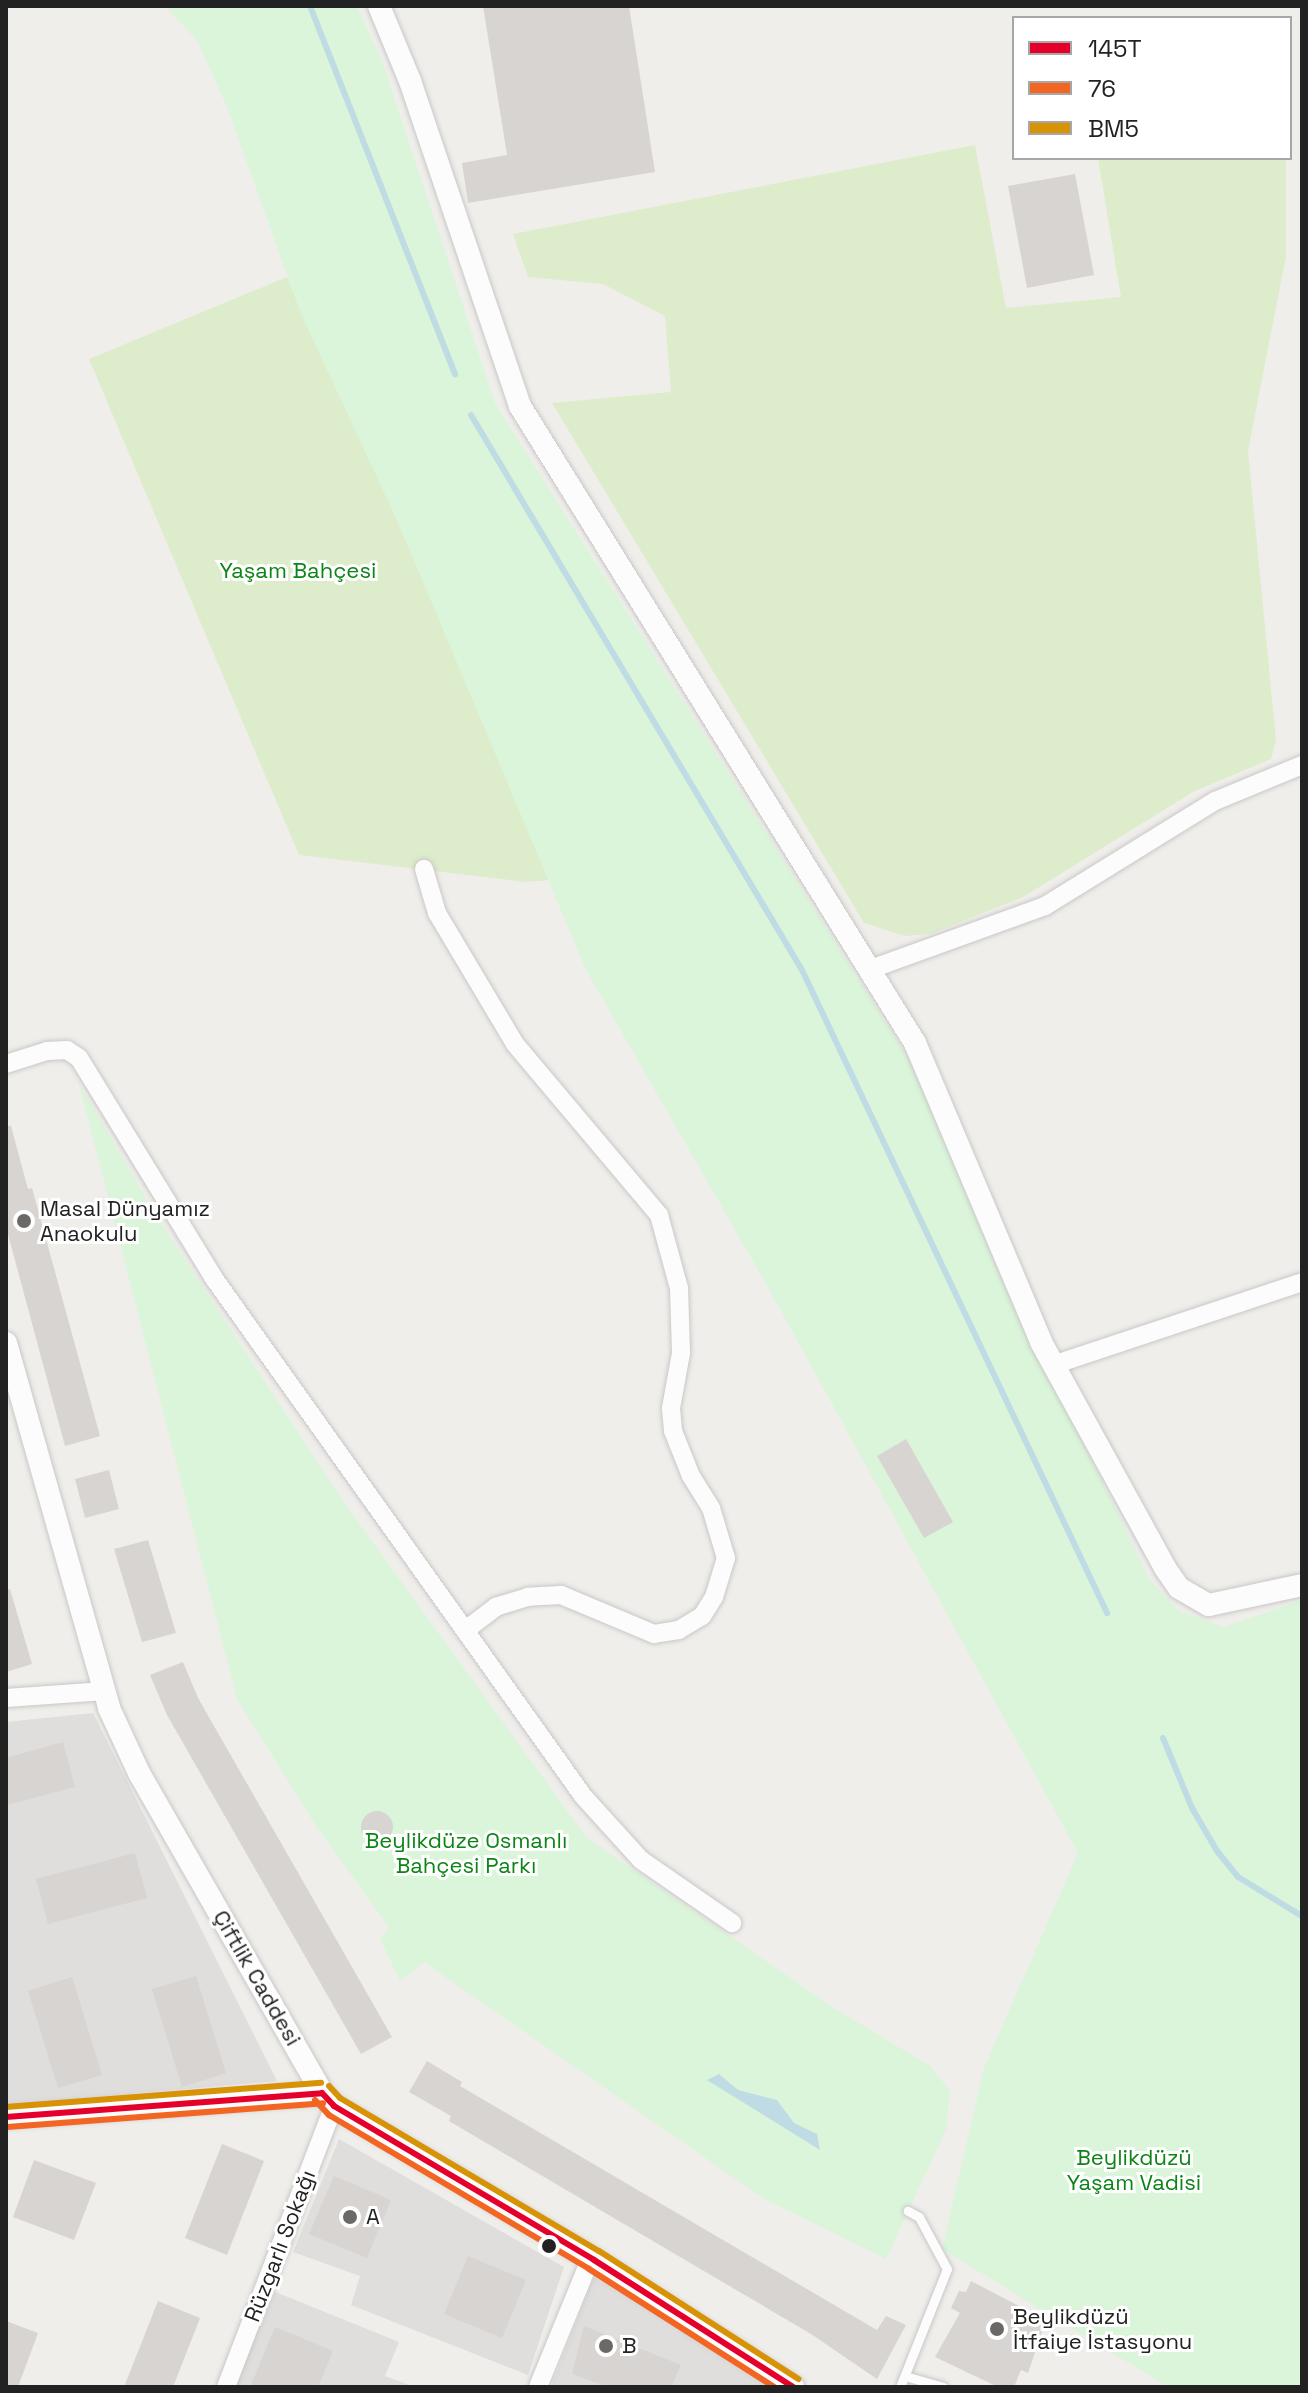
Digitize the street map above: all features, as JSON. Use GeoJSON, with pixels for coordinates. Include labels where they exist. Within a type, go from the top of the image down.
{"type":"FeatureCollection","features":[{"type":"Feature","properties":{"kind":"street"},"geometry":{"type":"LineString","coordinates":[[379,6],[410,81],[520,406],[915,1043],[1053,1365],[1179,1588],[1209,1605],[1302,1585]]}},
{"type":"Feature","properties":{"kind":"street"},"geometry":{"type":"LineString","coordinates":[[871,969],[1045,906],[1215,801],[1302,765]]}},
{"type":"Feature","properties":{"kind":"street"},"geometry":{"type":"LineString","coordinates":[[424,869],[437,913],[515,1044],[659,1215],[679,1288],[681,1353],[671,1408],[673,1431],[691,1476],[711,1508],[726,1558],[708,1607],[679,1630],[654,1634],[561,1595],[496,1607],[465,1630]]}},
{"type":"Feature","properties":{"kind":"street"},"geometry":{"type":"LineString","coordinates":[[6,1064],[47,1051],[67,1050],[79,1058],[213,1277],[583,1796],[641,1860],[732,1923]]}},
{"type":"Feature","properties":{"kind":"street"},"geometry":{"type":"LineString","coordinates":[[1053,1365],[1302,1282]]}},
{"type":"Feature","properties":{"kind":"street","name":"Çiftlik Caddesi"},"geometry":{"type":"LineString","coordinates":[[6,1343],[105,1691],[139,1773],[328,2099],[594,2260],[793,2387]]}},
{"type":"Feature","properties":{"kind":"street"},"geometry":{"type":"LineString","coordinates":[[6,1698],[105,1691]]}},
{"type":"Feature","properties":{"kind":"street"},"geometry":{"type":"LineString","coordinates":[[7,2120],[328,2099]]}},
{"type":"Feature","properties":{"kind":"street","name":"Rüzgarlı Sokağı"},"geometry":{"type":"LineString","coordinates":[[226,2387],[328,2099]]}},
{"type":"Feature","properties":{"kind":"street"},"geometry":{"type":"LineString","coordinates":[[538,2387],[587,2267],[594,2260]]}},
{"type":"Feature","properties":{"kind":"lane"},"geometry":{"type":"LineString","coordinates":[[900,2387],[947,2269],[919,2217],[908,2211]]}},
{"type":"Feature","properties":{"kind":"lane"},"geometry":{"type":"LineString","coordinates":[[905,2376],[943,2387]]}},
{"type":"Feature","properties":{"kind":"shaded area"},"geometry":{"type":"Polygon","coordinates":[[[93,1713],[277,2081],[6,2105],[6,1722],[93,1713]]]}},
{"type":"Feature","properties":{"kind":"shaded area"},"geometry":{"type":"Polygon","coordinates":[[[339,2139],[564,2267],[528,2375],[351,2305],[360,2276],[293,2252],[339,2139]]]}},
{"type":"Feature","properties":{"kind":"shaded area"},"geometry":{"type":"Polygon","coordinates":[[[594,2277],[784,2387],[551,2387],[594,2277]]]}},
{"type":"Feature","properties":{"kind":"shaded area"},"geometry":{"type":"Polygon","coordinates":[[[273,2291],[399,2342],[385,2376],[415,2387],[236,2387],[273,2291]]]}},
{"type":"Feature","properties":{"kind":"green space","name":"Beylikdüzü Yaşam Vadisi"},"geometry":{"type":"Polygon","coordinates":[[[165,6],[357,6],[383,63],[495,403],[922,1080],[1043,1357],[1149,1579],[1179,1611],[1224,1627],[1302,1600],[1302,2387],[1168,2387],[942,2249],[984,2068],[1078,1853],[769,1289],[586,970],[397,520],[301,314],[227,107],[198,42],[165,6]]]}},
{"type":"Feature","properties":{"kind":"green space"},"geometry":{"type":"Polygon","coordinates":[[[975,145],[1006,308],[1121,297],[1098,160],[1286,160],[1286,256],[1248,451],[1276,740],[1271,759],[1193,792],[1023,897],[930,934],[905,936],[864,923],[552,403],[671,392],[665,316],[603,284],[528,277],[513,234],[975,145]]]}},
{"type":"Feature","properties":{"kind":"green space","name":"Yaşam Bahçesi"},"geometry":{"type":"Polygon","coordinates":[[[287,277],[397,520],[551,880],[526,882],[299,855],[89,359],[287,277]]]}},
{"type":"Feature","properties":{"kind":"green space","name":"Beylikdüze Osmanlı Bahçesi Parkı"},"geometry":{"type":"Polygon","coordinates":[[[79,1084],[159,1220],[345,1504],[586,1837],[834,2008],[930,2066],[950,2091],[946,2130],[886,2259],[764,2199],[424,1962],[400,1981],[380,1938],[389,1927],[316,1826],[237,1699],[79,1084]]]}},
{"type":"Feature","properties":{"kind":"water"},"geometry":{"type":"Polygon","coordinates":[[[719,2074],[738,2090],[777,2100],[794,2123],[817,2134],[820,2150],[707,2080],[719,2074]]]}},
{"type":"Feature","properties":{"kind":"building"},"geometry":{"type":"Polygon","coordinates":[[[483,6],[629,6],[655,172],[468,203],[462,163],[507,155],[483,6]]]}},
{"type":"Feature","properties":{"kind":"building"},"geometry":{"type":"Polygon","coordinates":[[[1075,174],[1094,275],[1027,288],[1008,186],[1075,174]]]}},
{"type":"Feature","properties":{"kind":"building"},"geometry":{"type":"Polygon","coordinates":[[[6,1126],[11,1126],[28,1189],[32,1188],[100,1436],[65,1446],[6,1227],[6,1126]]]}},
{"type":"Feature","properties":{"kind":"building"},"geometry":{"type":"Polygon","coordinates":[[[906,1439],[953,1522],[924,1538],[877,1456],[906,1439]]]}},
{"type":"Feature","properties":{"kind":"building"},"geometry":{"type":"Polygon","coordinates":[[[109,1470],[119,1509],[85,1518],[75,1479],[109,1470]]]}},
{"type":"Feature","properties":{"kind":"building"},"geometry":{"type":"Polygon","coordinates":[[[148,1540],[176,1633],[142,1642],[114,1549],[148,1540]]]}},
{"type":"Feature","properties":{"kind":"building"},"geometry":{"type":"Polygon","coordinates":[[[10,1589],[32,1664],[6,1672],[6,1590],[10,1589]]]}},
{"type":"Feature","properties":{"kind":"building"},"geometry":{"type":"Polygon","coordinates":[[[183,1662],[198,1698],[392,2037],[361,2054],[167,1715],[150,1675],[183,1662]]]}},
{"type":"Feature","properties":{"kind":"building"},"geometry":{"type":"Polygon","coordinates":[[[63,1742],[75,1787],[6,1805],[6,1758],[63,1742]]]}},
{"type":"Feature","properties":{"kind":"building"},"geometry":{"type":"Polygon","coordinates":[[[377,1811],[388,1816],[393,1827],[388,1838],[377,1843],[366,1838],[361,1827],[366,1816],[377,1811]]]}},
{"type":"Feature","properties":{"kind":"building"},"geometry":{"type":"Polygon","coordinates":[[[135,1853],[147,1898],[48,1924],[36,1879],[135,1853]]]}},
{"type":"Feature","properties":{"kind":"building"},"geometry":{"type":"Polygon","coordinates":[[[196,1976],[226,2073],[182,2087],[152,1989],[196,1976]]]}},
{"type":"Feature","properties":{"kind":"building"},"geometry":{"type":"Polygon","coordinates":[[[72,1977],[102,2075],[58,2088],[28,1991],[72,1977]]]}},
{"type":"Feature","properties":{"kind":"building"},"geometry":{"type":"Polygon","coordinates":[[[427,2061],[462,2082],[460,2086],[877,2330],[886,2316],[906,2325],[877,2379],[811,2334],[449,2121],[451,2116],[409,2092],[427,2061]]]}},
{"type":"Feature","properties":{"kind":"building"},"geometry":{"type":"Polygon","coordinates":[[[222,2144],[264,2161],[227,2255],[185,2238],[222,2144]]]}},
{"type":"Feature","properties":{"kind":"building"},"geometry":{"type":"Polygon","coordinates":[[[34,2160],[96,2183],[74,2240],[13,2217],[34,2160]]]}},
{"type":"Feature","properties":{"kind":"building","name":"A"},"geometry":{"type":"Polygon","coordinates":[[[334,2176],[391,2200],[367,2258],[309,2234],[334,2176]]]}},
{"type":"Feature","properties":{"kind":"building"},"geometry":{"type":"Polygon","coordinates":[[[468,2256],[526,2280],[502,2338],[444,2314],[468,2256]]]}},
{"type":"Feature","properties":{"kind":"building","name":"Beylikdüzü İtfaiye İstasyonu"},"geometry":{"type":"Polygon","coordinates":[[[971,2281],[1046,2320],[1028,2373],[1021,2370],[1014,2387],[998,2387],[935,2357],[960,2313],[951,2308],[959,2291],[966,2292],[971,2281]]]}},
{"type":"Feature","properties":{"kind":"building"},"geometry":{"type":"Polygon","coordinates":[[[158,2301],[200,2318],[173,2387],[124,2387],[158,2301]]]}},
{"type":"Feature","properties":{"kind":"building"},"geometry":{"type":"Polygon","coordinates":[[[6,2321],[38,2333],[18,2387],[6,2387],[6,2321]]]}},
{"type":"Feature","properties":{"kind":"building","name":"B"},"geometry":{"type":"Polygon","coordinates":[[[584,2326],[681,2365],[671,2387],[608,2387],[572,2374],[584,2326]]]}},
{"type":"Feature","properties":{"kind":"building"},"geometry":{"type":"Polygon","coordinates":[[[275,2327],[333,2351],[318,2387],[250,2387],[275,2327]]]}},
{"type":"Feature","properties":{"kind":"waterway"},"geometry":{"type":"LineString","coordinates":[[310,6],[455,374]]}},
{"type":"Feature","properties":{"kind":"waterway"},"geometry":{"type":"LineString","coordinates":[[471,415],[802,970],[1107,1613]]}},
{"type":"Feature","properties":{"kind":"waterway"},"geometry":{"type":"LineString","coordinates":[[1163,1738],[1192,1808],[1217,1851],[1238,1877],[1302,1916]]}},
{"type":"Feature","properties":{"kind":"transit line","name":"BM5"},"geometry":{"type":"LineString","coordinates":[[6,2107],[321,2083]]}},
{"type":"Feature","properties":{"kind":"transit line","name":"BM5"},"geometry":{"type":"LineString","coordinates":[[329,2086],[340,2098],[599,2251],[798,2379]]}},
{"type":"Feature","properties":{"kind":"transit line","name":"145T"},"geometry":{"type":"LineString","coordinates":[[322,2093],[334,2106],[594,2260],[793,2387]]}},
{"type":"Feature","properties":{"kind":"transit line","name":"145T"},"geometry":{"type":"LineString","coordinates":[[6,2117],[322,2093]]}},
{"type":"Feature","properties":{"kind":"transit line","name":"76"},"geometry":{"type":"LineString","coordinates":[[315,2100],[329,2115],[589,2269],[774,2387]]}},
{"type":"Feature","properties":{"kind":"transit line","name":"76"},"geometry":{"type":"LineString","coordinates":[[7,2127],[323,2103]]}},
{"type":"Feature","properties":{"kind":"place","name":"Masal Dünyamız Anaokulu"},"geometry":{"type":"Point","coordinates":[24,1221]}},
{"type":"Feature","properties":{"kind":"place","name":"A"},"geometry":{"type":"Point","coordinates":[350,2217]}},
{"type":"Feature","properties":{"kind":"place","name":"Beylikdüzü İtfaiye İstasyonu"},"geometry":{"type":"Point","coordinates":[997,2329]}},
{"type":"Feature","properties":{"kind":"place","name":"B"},"geometry":{"type":"Point","coordinates":[606,2346]}}]}
